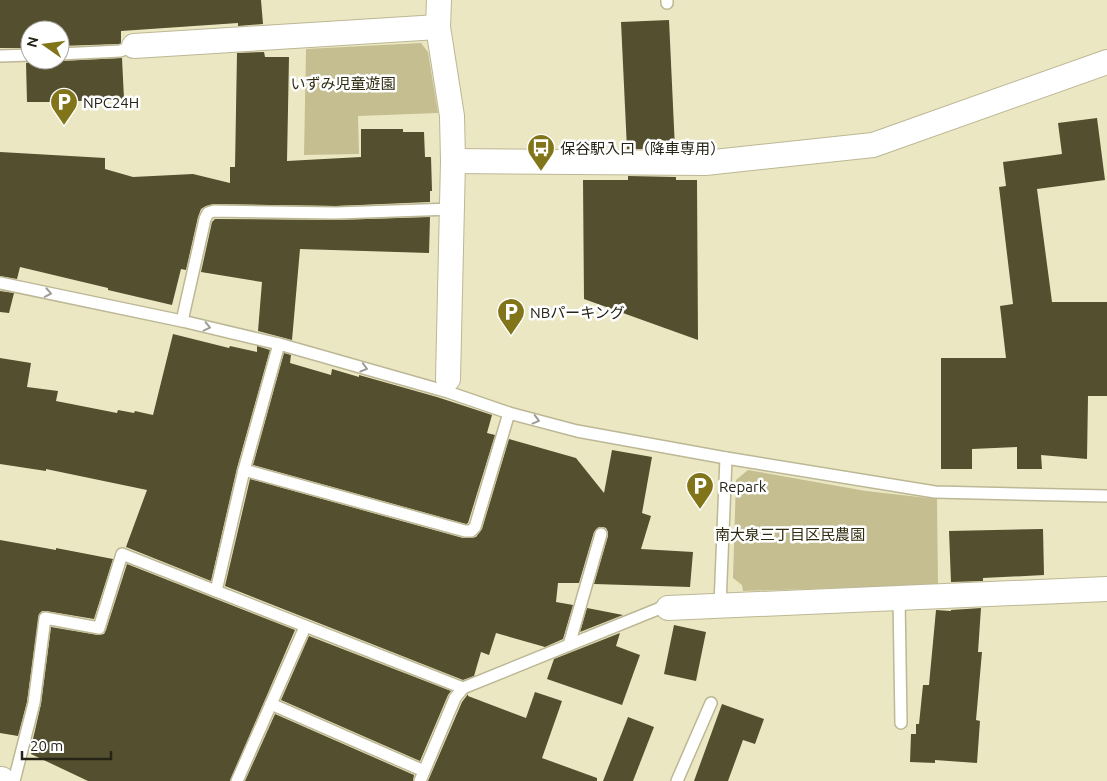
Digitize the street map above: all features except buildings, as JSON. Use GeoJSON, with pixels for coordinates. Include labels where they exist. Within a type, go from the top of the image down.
{"type":"FeatureCollection","features":[{"type":"Feature","properties":{"kind":"street"},"geometry":{"type":"LineString","coordinates":[[439,0],[438,27],[452,116],[453,161],[448,386]]}},
{"type":"Feature","properties":{"kind":"street"},"geometry":{"type":"LineString","coordinates":[[134,46],[438,27]]}},
{"type":"Feature","properties":{"kind":"street"},"geometry":{"type":"LineString","coordinates":[[453,161],[705,163],[873,145],[1107,62]]}},
{"type":"Feature","properties":{"kind":"street"},"geometry":{"type":"LineString","coordinates":[[668,608],[1107,589]]}},
{"type":"Feature","properties":{"kind":"lane"},"geometry":{"type":"LineString","coordinates":[[70,54],[120,51],[134,46]]}},
{"type":"Feature","properties":{"kind":"lane"},"geometry":{"type":"LineString","coordinates":[[0,56],[20,55]]}},
{"type":"Feature","properties":{"kind":"lane"},"geometry":{"type":"LineString","coordinates":[[182,321],[205,219],[208,213],[214,211],[336,213],[452,209]]}},
{"type":"Feature","properties":{"kind":"lane"},"geometry":{"type":"LineString","coordinates":[[0,283],[182,321],[448,386],[509,413],[577,431],[726,458],[936,492],[1107,496]]}},
{"type":"Feature","properties":{"kind":"lane"},"geometry":{"type":"LineString","coordinates":[[216,591],[244,470],[279,344]]}},
{"type":"Feature","properties":{"kind":"lane"},"geometry":{"type":"LineString","coordinates":[[244,470],[465,531],[471,531],[475,527],[509,413]]}},
{"type":"Feature","properties":{"kind":"lane"},"geometry":{"type":"LineString","coordinates":[[720,605],[726,458]]}},
{"type":"Feature","properties":{"kind":"lane"},"geometry":{"type":"LineString","coordinates":[[569,645],[602,534]]}},
{"type":"Feature","properties":{"kind":"lane"},"geometry":{"type":"LineString","coordinates":[[14,781],[34,703],[45,618],[99,628],[122,554],[463,688]]}},
{"type":"Feature","properties":{"kind":"lane"},"geometry":{"type":"LineString","coordinates":[[899,598],[901,723]]}},
{"type":"Feature","properties":{"kind":"lane"},"geometry":{"type":"LineString","coordinates":[[272,704],[422,776],[455,698],[463,688],[658,609],[668,608]]}},
{"type":"Feature","properties":{"kind":"lane"},"geometry":{"type":"LineString","coordinates":[[237,781],[305,626]]}},
{"type":"Feature","properties":{"kind":"lane"},"geometry":{"type":"LineString","coordinates":[[677,781],[711,702]]}},
{"type":"Feature","properties":{"kind":"green space","name":"いずみ児童遊園"},"geometry":{"type":"Polygon","coordinates":[[[421,43],[428,52],[438,113],[358,116],[359,154],[304,155],[306,49],[421,43]]]}},
{"type":"Feature","properties":{"kind":"green space","name":"南大泉三丁目区民農園"},"geometry":{"type":"Polygon","coordinates":[[[748,470],[866,491],[937,499],[938,585],[743,591],[742,585],[733,578],[736,480],[748,470]]]}},
{"type":"Feature","properties":{"kind":"place","name":"NPC24H"},"geometry":{"type":"Point","coordinates":[64,126]}},
{"type":"Feature","properties":{"kind":"place","name":"保谷駅入口（降車専用）"},"geometry":{"type":"Point","coordinates":[541,172]}},
{"type":"Feature","properties":{"kind":"place","name":"NBパーキング"},"geometry":{"type":"Point","coordinates":[511,336]}},
{"type":"Feature","properties":{"kind":"place","name":"Repark"},"geometry":{"type":"Point","coordinates":[700,510]}}]}
